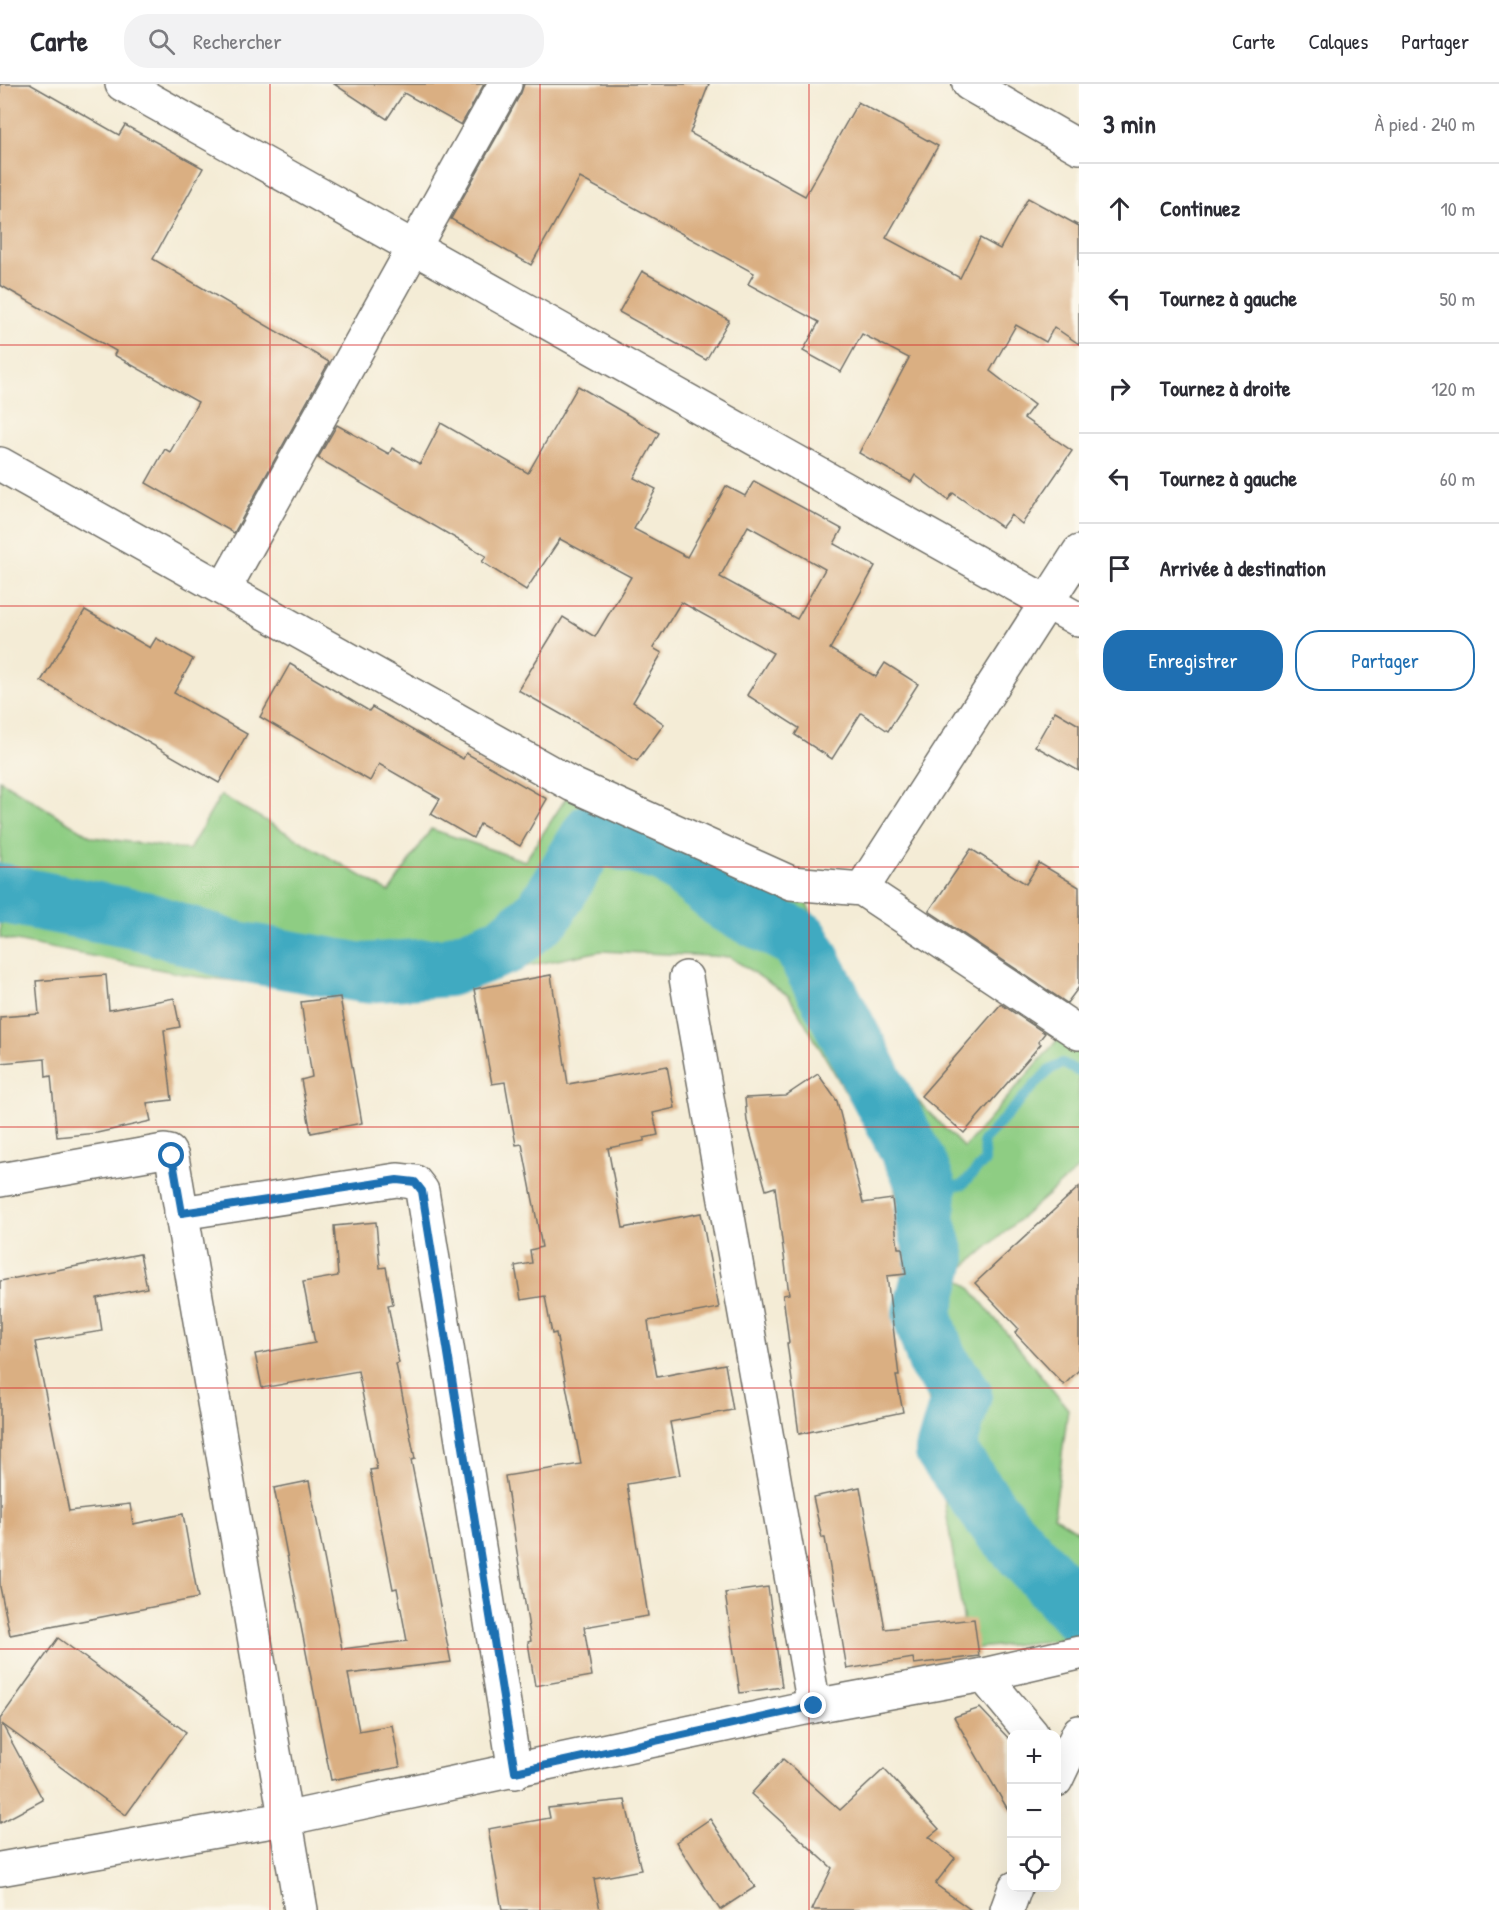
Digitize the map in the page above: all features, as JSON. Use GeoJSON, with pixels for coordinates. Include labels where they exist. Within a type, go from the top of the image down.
{"type":"FeatureCollection","features":[{"type":"Feature","properties":{"kind":"street"},"geometry":{"type":"LineString","coordinates":[[122,84],[1079,620]]}},
{"type":"Feature","properties":{"kind":"street"},"geometry":{"type":"LineString","coordinates":[[224,589],[505,84]]}},
{"type":"Feature","properties":{"kind":"street"},"geometry":{"type":"LineString","coordinates":[[969,84],[1079,147]]}},
{"type":"Feature","properties":{"kind":"street"},"geometry":{"type":"LineString","coordinates":[[0,464],[573,785],[791,883],[862,889],[1079,1033]]}},
{"type":"Feature","properties":{"kind":"street"},"geometry":{"type":"LineString","coordinates":[[862,889],[1079,552]]}},
{"type":"Feature","properties":{"kind":"street"},"geometry":{"type":"LineString","coordinates":[[686,978],[814,1706]]}},
{"type":"Feature","properties":{"kind":"street"},"geometry":{"type":"LineString","coordinates":[[0,1180],[164,1151],[169,1152],[172,1156],[301,1910]]}},
{"type":"Feature","properties":{"kind":"street"},"geometry":{"type":"LineString","coordinates":[[182,1213],[397,1180],[415,1182],[422,1191],[515,1772]]}},
{"type":"Feature","properties":{"kind":"street"},"geometry":{"type":"LineString","coordinates":[[0,1869],[284,1819],[515,1772],[814,1706],[982,1675],[1079,1653]]}},
{"type":"Feature","properties":{"kind":"street"},"geometry":{"type":"LineString","coordinates":[[982,1675],[1029,1730]]}},
{"type":"Feature","properties":{"kind":"street"},"geometry":{"type":"LineString","coordinates":[[1061,1765],[1079,1732]]}},
{"type":"Feature","properties":{"kind":"street"},"geometry":{"type":"LineString","coordinates":[[1006,1910],[1013,1892]]}},
{"type":"Feature","properties":{"kind":"green space"},"geometry":{"type":"Polygon","coordinates":[[[0,780],[92,837],[189,850],[221,795],[389,892],[431,829],[525,861],[570,792],[805,901],[914,1097],[964,1148],[1058,1039],[1079,1049],[1079,1168],[955,1275],[971,1289],[1068,1409],[1054,1516],[1079,1532],[1079,1638],[968,1649],[892,1170],[789,996],[730,957],[601,951],[376,997],[193,976],[0,938],[0,780]]]}},
{"type":"Feature","properties":{"kind":"building"},"geometry":{"type":"Polygon","coordinates":[[[0,84],[30,84],[119,135],[125,125],[203,168],[153,259],[329,362],[234,533],[146,483],[165,449],[170,452],[198,402],[114,355],[116,351],[0,285],[0,84]]]}},
{"type":"Feature","properties":{"kind":"building"},"geometry":{"type":"Polygon","coordinates":[[[334,84],[484,84],[461,125],[404,93],[387,119],[334,84]]]}},
{"type":"Feature","properties":{"kind":"building"},"geometry":{"type":"Polygon","coordinates":[[[524,84],[709,84],[690,133],[805,196],[858,102],[938,146],[886,238],[960,278],[980,238],[1000,249],[1028,198],[1079,226],[1079,344],[1054,327],[1046,342],[1016,325],[990,371],[1034,405],[1024,418],[1072,451],[1022,524],[1011,515],[1002,527],[953,493],[948,500],[915,475],[911,482],[859,453],[909,358],[862,334],[841,372],[803,351],[819,322],[748,284],[754,273],[580,178],[531,265],[451,219],[524,84]]]}},
{"type":"Feature","properties":{"kind":"building"},"geometry":{"type":"Polygon","coordinates":[[[642,271],[729,320],[706,360],[619,312],[642,271]]]}},
{"type":"Feature","properties":{"kind":"building"},"geometry":{"type":"Polygon","coordinates":[[[578,386],[659,433],[634,478],[656,489],[634,529],[687,557],[726,486],[745,496],[754,481],[842,529],[834,544],[875,566],[830,649],[876,677],[885,663],[918,684],[888,731],[861,713],[832,759],[795,735],[799,728],[747,695],[773,653],[681,602],[653,648],[662,653],[633,702],[664,724],[637,761],[612,743],[518,690],[563,617],[595,637],[631,577],[560,539],[526,590],[482,562],[486,556],[318,458],[337,425],[389,454],[392,448],[420,464],[441,423],[528,473],[578,386]],[[748,526],[720,577],[797,619],[825,569],[748,526]]]}},
{"type":"Feature","properties":{"kind":"building"},"geometry":{"type":"Polygon","coordinates":[[[85,610],[150,648],[156,638],[193,659],[174,693],[247,734],[219,783],[41,681],[85,610]]]}},
{"type":"Feature","properties":{"kind":"building"},"geometry":{"type":"Polygon","coordinates":[[[290,664],[369,711],[372,707],[463,759],[466,753],[547,799],[520,846],[480,824],[473,838],[431,814],[440,799],[379,764],[370,781],[260,717],[290,664]]]}},
{"type":"Feature","properties":{"kind":"building"},"geometry":{"type":"Polygon","coordinates":[[[1055,711],[1079,725],[1079,771],[1035,746],[1055,711]]]}},
{"type":"Feature","properties":{"kind":"building"},"geometry":{"type":"Polygon","coordinates":[[[971,849],[1026,884],[1039,863],[1079,887],[1079,987],[1067,1003],[929,911],[971,849]]]}},
{"type":"Feature","properties":{"kind":"building"},"geometry":{"type":"Polygon","coordinates":[[[106,975],[109,1010],[174,998],[180,1027],[164,1030],[172,1100],[147,1103],[151,1121],[97,1133],[57,1137],[51,1076],[46,1077],[45,1059],[0,1063],[0,1017],[39,1014],[36,981],[106,975]]]}},
{"type":"Feature","properties":{"kind":"building"},"geometry":{"type":"Polygon","coordinates":[[[551,975],[568,1084],[667,1066],[675,1108],[653,1113],[658,1135],[644,1138],[644,1141],[608,1148],[623,1228],[701,1213],[719,1308],[648,1321],[652,1349],[657,1377],[725,1364],[733,1410],[670,1422],[680,1475],[627,1484],[648,1616],[584,1627],[592,1676],[535,1686],[528,1642],[531,1641],[505,1476],[581,1464],[556,1333],[552,1334],[545,1296],[521,1300],[515,1266],[532,1263],[530,1250],[542,1247],[522,1144],[516,1145],[505,1082],[492,1084],[474,989],[551,975]]]}},
{"type":"Feature","properties":{"kind":"building"},"geometry":{"type":"Polygon","coordinates":[[[340,997],[362,1123],[311,1133],[301,1080],[312,1077],[301,1002],[340,997]]]}},
{"type":"Feature","properties":{"kind":"building"},"geometry":{"type":"Polygon","coordinates":[[[1001,1004],[1045,1033],[1038,1042],[1041,1044],[964,1133],[921,1096],[1001,1004]]]}},
{"type":"Feature","properties":{"kind":"building"},"geometry":{"type":"Polygon","coordinates":[[[818,1074],[837,1101],[863,1203],[892,1199],[898,1248],[902,1248],[906,1274],[887,1276],[899,1376],[896,1376],[903,1412],[799,1434],[783,1295],[789,1294],[775,1187],[766,1190],[747,1121],[745,1098],[785,1096],[818,1074]]]}},
{"type":"Feature","properties":{"kind":"building"},"geometry":{"type":"Polygon","coordinates":[[[1079,1187],[1079,1370],[1064,1385],[1015,1333],[1018,1328],[975,1283],[1079,1187]]]}},
{"type":"Feature","properties":{"kind":"building"},"geometry":{"type":"Polygon","coordinates":[[[376,1222],[380,1268],[386,1267],[393,1304],[388,1305],[399,1363],[396,1364],[415,1459],[411,1460],[451,1662],[348,1674],[359,1731],[392,1725],[400,1767],[331,1780],[274,1488],[309,1481],[342,1649],[407,1641],[397,1588],[393,1589],[370,1470],[377,1469],[358,1371],[262,1388],[255,1354],[315,1343],[303,1282],[338,1276],[334,1226],[376,1222]]]}},
{"type":"Feature","properties":{"kind":"building"},"geometry":{"type":"Polygon","coordinates":[[[140,1254],[147,1288],[97,1298],[102,1331],[35,1342],[69,1511],[130,1504],[133,1524],[183,1514],[198,1598],[10,1635],[0,1587],[0,1281],[140,1254]]]}},
{"type":"Feature","properties":{"kind":"building"},"geometry":{"type":"Polygon","coordinates":[[[860,1487],[885,1629],[974,1619],[979,1656],[914,1664],[913,1658],[847,1669],[825,1538],[822,1538],[813,1497],[860,1487]]]}},
{"type":"Feature","properties":{"kind":"building"},"geometry":{"type":"Polygon","coordinates":[[[768,1587],[782,1687],[740,1693],[725,1593],[768,1587]]]}},
{"type":"Feature","properties":{"kind":"building"},"geometry":{"type":"Polygon","coordinates":[[[58,1638],[186,1732],[126,1815],[2,1724],[43,1800],[0,1823],[0,1719],[58,1638]]]}},
{"type":"Feature","properties":{"kind":"building"},"geometry":{"type":"Polygon","coordinates":[[[980,1708],[1007,1737],[1007,1808],[954,1717],[980,1708]]]}},
{"type":"Feature","properties":{"kind":"building"},"geometry":{"type":"Polygon","coordinates":[[[783,1759],[840,1810],[884,1769],[939,1829],[929,1837],[955,1858],[935,1884],[971,1910],[812,1910],[832,1868],[751,1794],[783,1759]]]}},
{"type":"Feature","properties":{"kind":"building"},"geometry":{"type":"Polygon","coordinates":[[[625,1800],[641,1870],[594,1879],[600,1910],[502,1910],[488,1829],[550,1818],[548,1808],[625,1800]]]}},
{"type":"Feature","properties":{"kind":"building"},"geometry":{"type":"Polygon","coordinates":[[[710,1819],[755,1887],[720,1910],[676,1842],[710,1819]]]}},
{"type":"Feature","properties":{"kind":"waterway"},"geometry":{"type":"LineString","coordinates":[[0,893],[144,921],[231,950],[363,973],[448,967],[506,945],[544,913],[593,832],[668,854],[729,904],[800,940],[918,1166],[927,1189],[925,1219],[936,1259],[922,1314],[937,1360],[962,1394],[945,1451],[1002,1528],[1079,1612]]}},
{"type":"Feature","properties":{"kind":"waterway"},"geometry":{"type":"LineString","coordinates":[[927,1189],[962,1185],[985,1161],[983,1141],[1048,1071],[1062,1063],[1079,1072]]}},
{"type":"Feature","properties":{"kind":"route"},"geometry":{"type":"LineString","coordinates":[[172,1156],[182,1213],[397,1180],[415,1182],[422,1191],[515,1772],[814,1706]]}}]}
